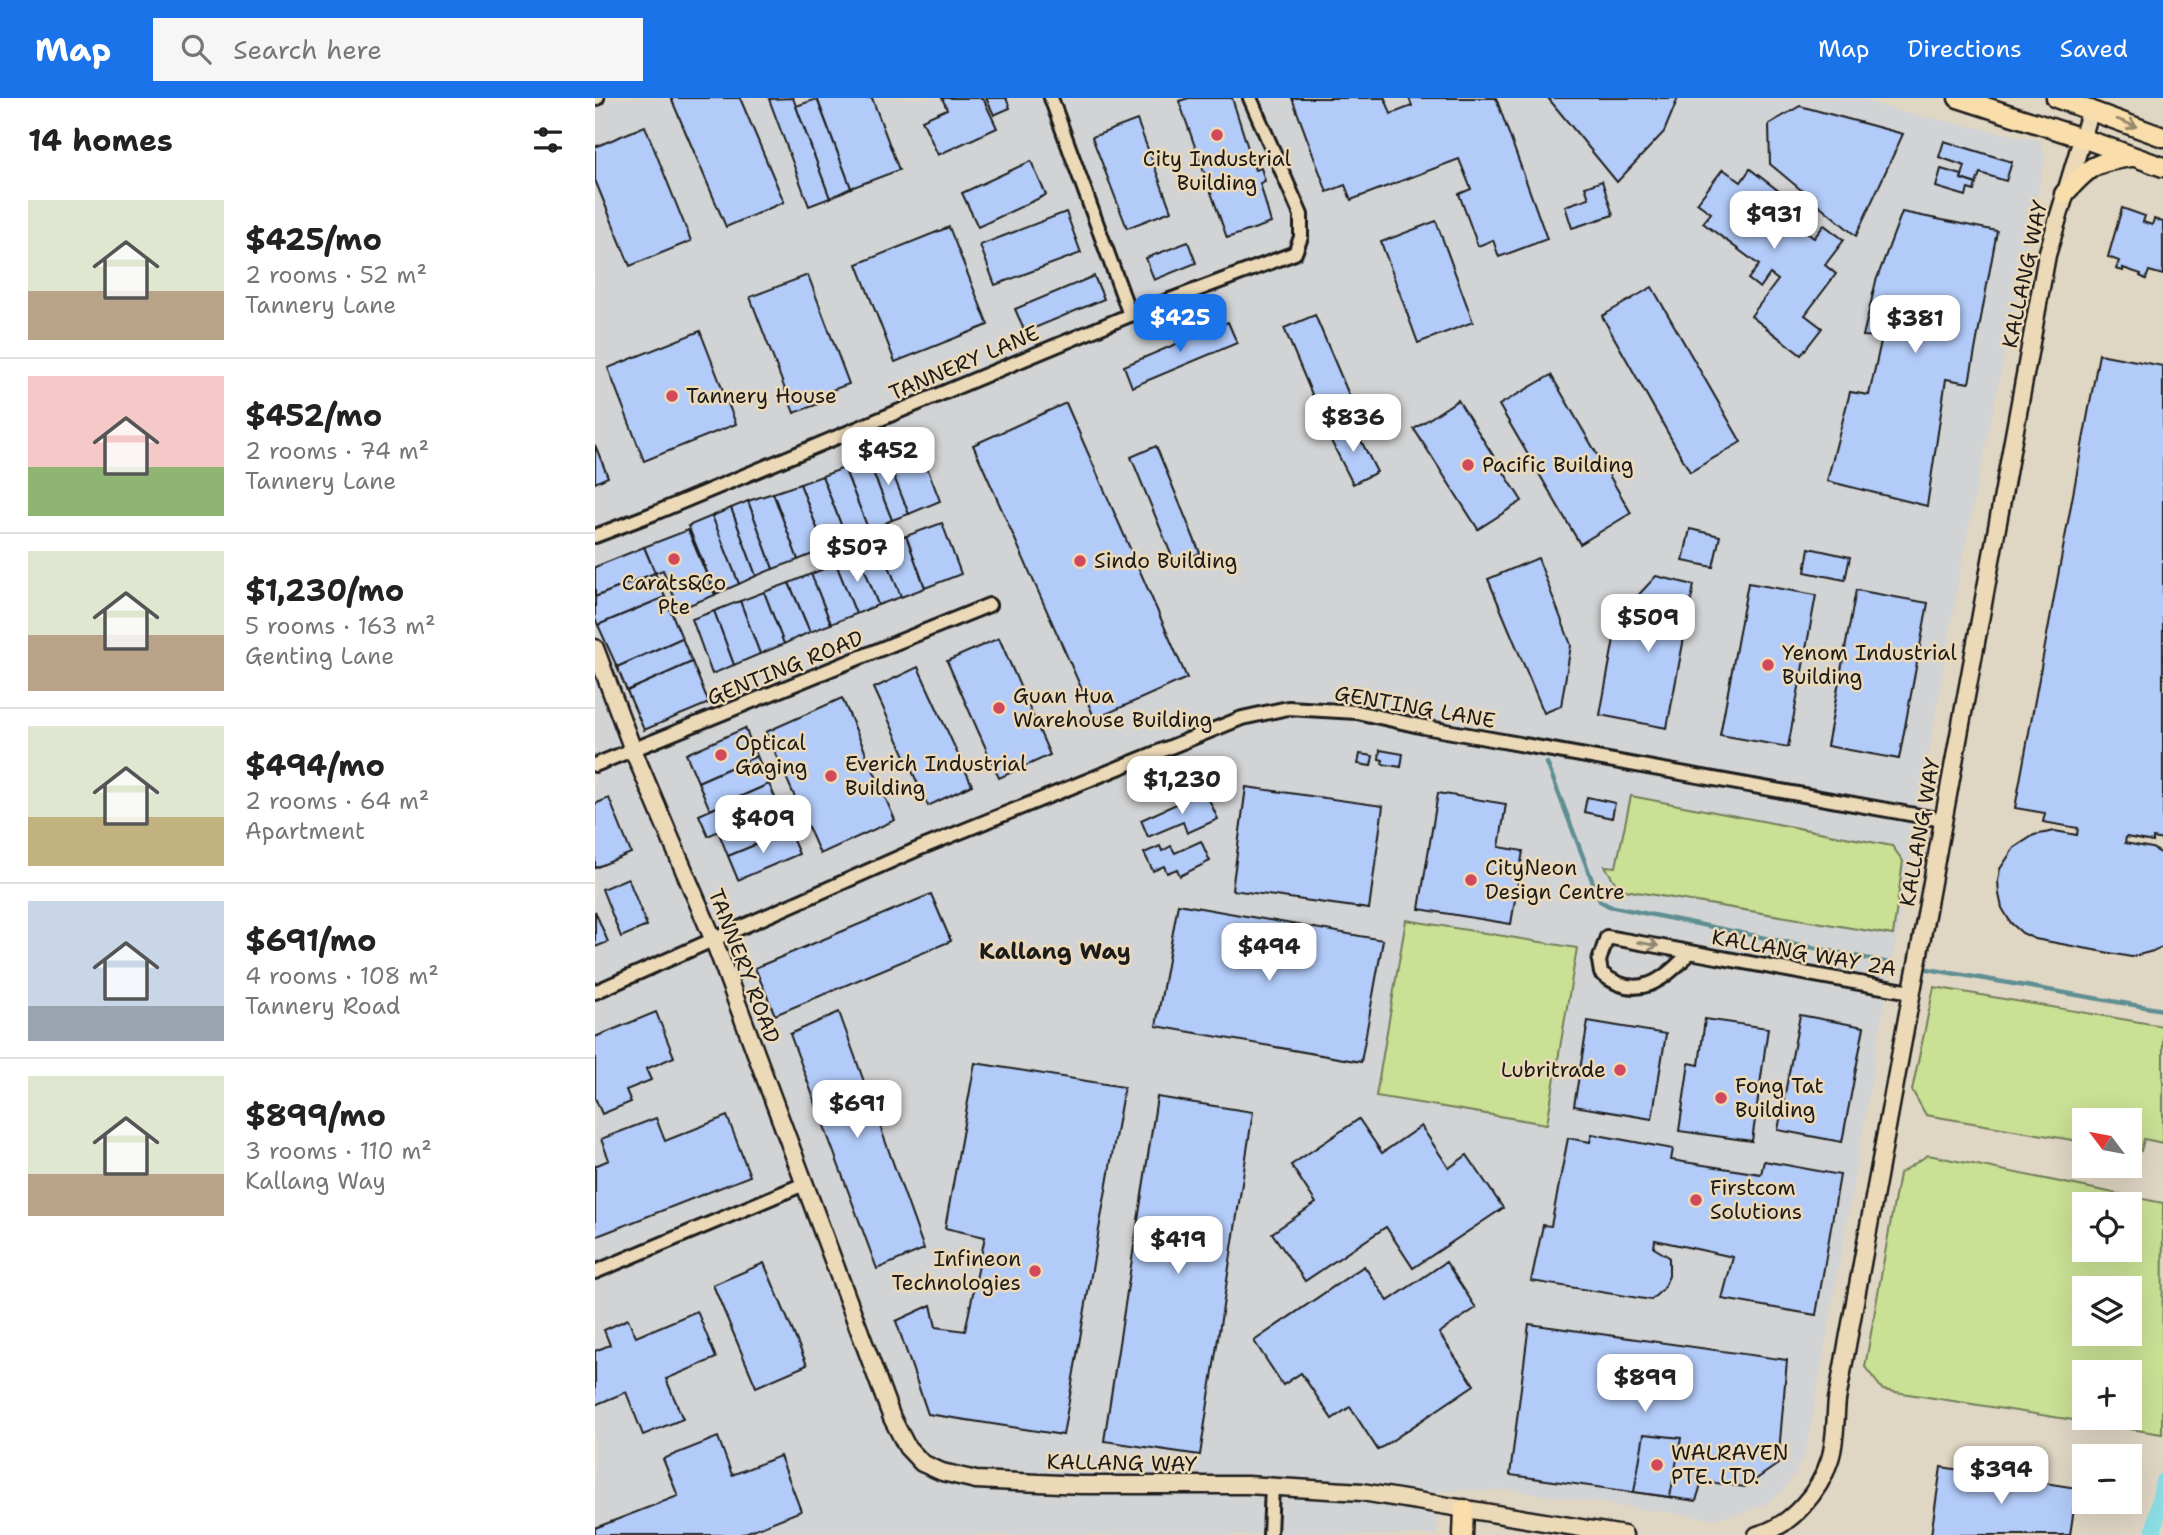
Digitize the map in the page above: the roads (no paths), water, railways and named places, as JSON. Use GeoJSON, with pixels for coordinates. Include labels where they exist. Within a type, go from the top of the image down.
{"type":"FeatureCollection","features":[{"type":"Feature","properties":{"kind":"main road"},"geometry":{"type":"LineString","coordinates":[[1958,98],[2163,167]]}},
{"type":"Feature","properties":{"kind":"main road"},"geometry":{"type":"LineString","coordinates":[[2056,98],[2163,137]]}},
{"type":"Feature","properties":{"kind":"main road"},"geometry":{"type":"LineString","coordinates":[[2064,194],[2089,167],[2110,160],[2134,157]]}},
{"type":"Feature","properties":{"kind":"main road"},"geometry":{"type":"LineString","coordinates":[[1463,1535],[1464,1509]]}},
{"type":"Feature","properties":{"kind":"street"},"geometry":{"type":"LineString","coordinates":[[1051,98],[1130,315]]}},
{"type":"Feature","properties":{"kind":"street","name":"TANNERY LANE"},"geometry":{"type":"LineString","coordinates":[[595,536],[1130,315],[1295,253],[1301,237],[1301,215],[1250,98]]}},
{"type":"Feature","properties":{"kind":"street","name":"KALLANG WAY"},"geometry":{"type":"LineString","coordinates":[[1756,1535],[1768,1532],[1790,1518],[1823,1476],[1831,1458],[1837,1400],[2047,255],[2091,109]]}},
{"type":"Feature","properties":{"kind":"street","name":"GENTING ROAD"},"geometry":{"type":"LineString","coordinates":[[595,765],[989,605]]}},
{"type":"Feature","properties":{"kind":"street","name":"TANNERY ROAD"},"geometry":{"type":"LineString","coordinates":[[595,648],[633,750],[714,941],[804,1184]]}},
{"type":"Feature","properties":{"kind":"street","name":"GENTING LANE"},"geometry":{"type":"LineString","coordinates":[[595,992],[918,849],[1095,776],[1242,718],[1287,708],[1357,712],[1433,729],[1943,820]]}},
{"type":"Feature","properties":{"kind":"street","name":"KALLANG WAY 2A"},"geometry":{"type":"LineString","coordinates":[[1690,952],[1672,971],[1651,985],[1634,987],[1610,981],[1601,973],[1599,961],[1607,937],[1913,985]]}},
{"type":"Feature","properties":{"kind":"street"},"geometry":{"type":"LineString","coordinates":[[595,1272],[804,1184]]}},
{"type":"Feature","properties":{"kind":"street","name":"KALLANG WAY"},"geometry":{"type":"LineString","coordinates":[[804,1184],[892,1418],[907,1447],[922,1463],[943,1472],[976,1480],[1081,1485],[1272,1486],[1362,1492],[1624,1535]]}},
{"type":"Feature","properties":{"kind":"street"},"geometry":{"type":"LineString","coordinates":[[1270,1535],[1272,1486]]}},
{"type":"Feature","properties":{"kind":"waterway"},"geometry":{"type":"LineString","coordinates":[[1547,763],[1600,901],[1609,906],[1894,964]]}},
{"type":"Feature","properties":{"kind":"waterway"},"geometry":{"type":"LineString","coordinates":[[1928,969],[2163,1010]]}},
{"type":"Feature","properties":{"kind":"waterway"},"geometry":{"type":"LineString","coordinates":[[2153,1535],[2163,1481]]}},
{"type":"Feature","properties":{"kind":"place","name":"City Industrial Building"},"geometry":{"type":"Point","coordinates":[1217,135]}},
{"type":"Feature","properties":{"kind":"place","name":"Tannery House"},"geometry":{"type":"Point","coordinates":[672,396]}},
{"type":"Feature","properties":{"kind":"place","name":"Pacific Building"},"geometry":{"type":"Point","coordinates":[1468,465]}},
{"type":"Feature","properties":{"kind":"place","name":"Carats&Co Pte"},"geometry":{"type":"Point","coordinates":[674,559]}},
{"type":"Feature","properties":{"kind":"place","name":"Sindo Building"},"geometry":{"type":"Point","coordinates":[1080,561]}},
{"type":"Feature","properties":{"kind":"place","name":"Yenom Industrial Building"},"geometry":{"type":"Point","coordinates":[1768,665]}},
{"type":"Feature","properties":{"kind":"place","name":"Guan Hua Warehouse Building"},"geometry":{"type":"Point","coordinates":[999,708]}},
{"type":"Feature","properties":{"kind":"place","name":"Optical Gaging"},"geometry":{"type":"Point","coordinates":[721,755]}},
{"type":"Feature","properties":{"kind":"place","name":"Everich Industrial Building"},"geometry":{"type":"Point","coordinates":[831,776]}},
{"type":"Feature","properties":{"kind":"place","name":"CityNeon Design Centre"},"geometry":{"type":"Point","coordinates":[1471,880]}},
{"type":"Feature","properties":{"kind":"place","name":"Lubritrade"},"geometry":{"type":"Point","coordinates":[1620,1070]}},
{"type":"Feature","properties":{"kind":"place","name":"Fong Tat Building"},"geometry":{"type":"Point","coordinates":[1721,1098]}},
{"type":"Feature","properties":{"kind":"place","name":"Firstcom Solutions"},"geometry":{"type":"Point","coordinates":[1696,1200]}},
{"type":"Feature","properties":{"kind":"place","name":"Infineon Technologies"},"geometry":{"type":"Point","coordinates":[1035,1271]}},
{"type":"Feature","properties":{"kind":"place","name":"WALRAVEN PTE. LTD."},"geometry":{"type":"Point","coordinates":[1657,1465]}},
{"type":"Feature","properties":{"kind":"district","name":"Kallang Way"},"geometry":{"type":"Point","coordinates":[1055,951]}}]}
